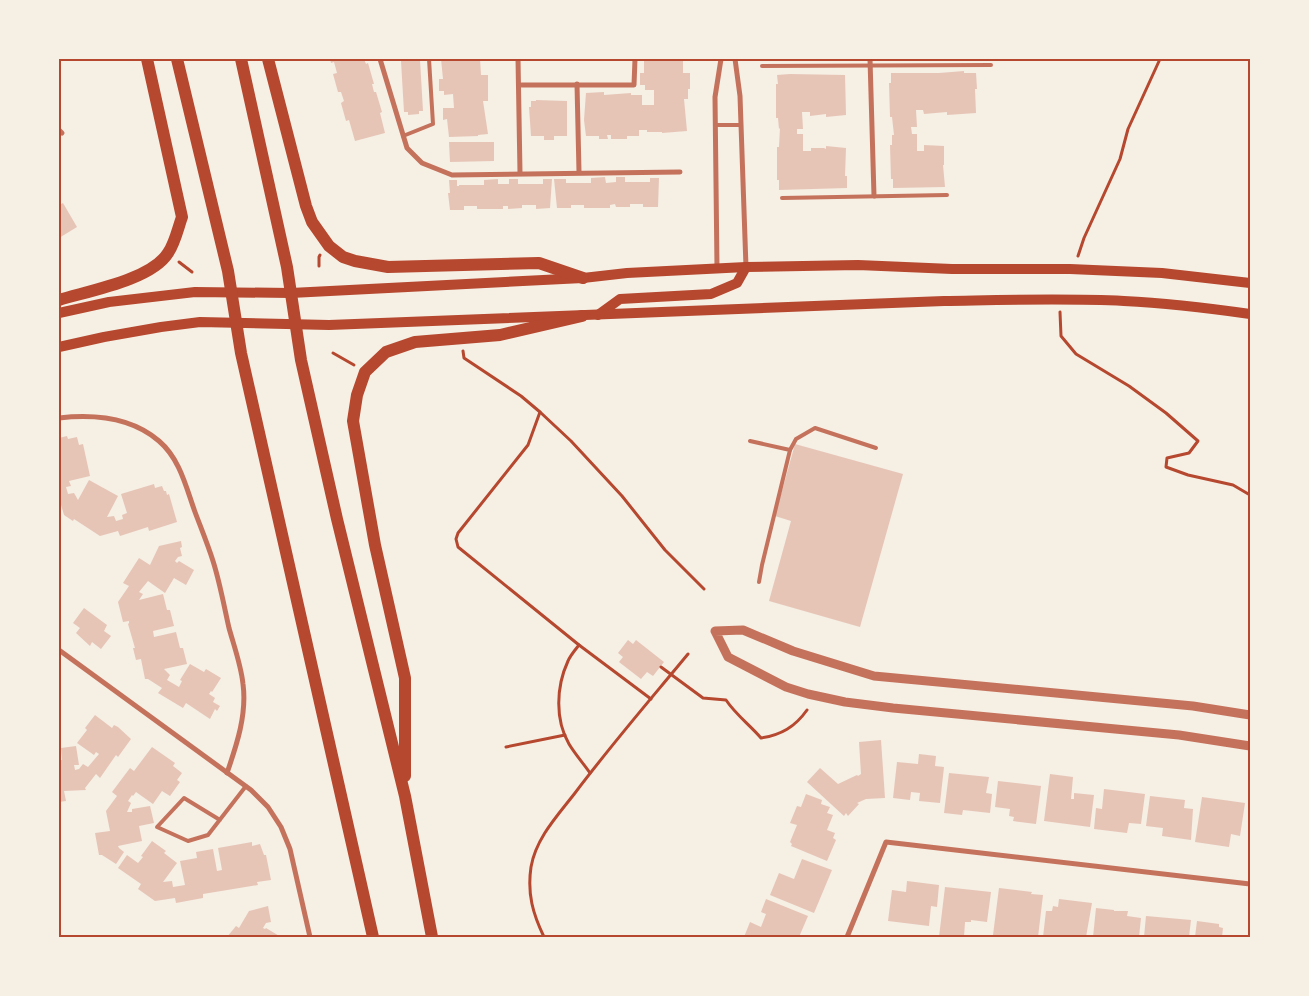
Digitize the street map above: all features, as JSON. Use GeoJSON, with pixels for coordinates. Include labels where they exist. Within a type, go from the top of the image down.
{"type":"FeatureCollection","features":[{"type":"Feature","properties":{"kind":"main road"},"geometry":{"type":"LineString","coordinates":[[59,300],[141,275],[161,262],[168,253],[176,235],[182,216],[147,59]]}},
{"type":"Feature","properties":{"kind":"main road"},"geometry":{"type":"LineString","coordinates":[[177,59],[232,292],[243,363],[373,937]]}},
{"type":"Feature","properties":{"kind":"main road"},"geometry":{"type":"LineString","coordinates":[[241,59],[287,267],[301,360],[337,519],[405,796],[432,937]]}},
{"type":"Feature","properties":{"kind":"main road"},"geometry":{"type":"LineString","coordinates":[[268,59],[306,206],[312,222],[329,246],[343,257],[355,262],[388,267],[539,264],[583,278]]}},
{"type":"Feature","properties":{"kind":"main road"},"geometry":{"type":"LineString","coordinates":[[59,313],[109,302],[195,292],[291,293],[583,278],[627,272],[746,267],[858,265],[1070,269],[1162,273],[1250,283]]}},
{"type":"Feature","properties":{"kind":"main road"},"geometry":{"type":"LineString","coordinates":[[597,315],[620,299],[711,294],[737,283],[746,267]]}},
{"type":"Feature","properties":{"kind":"main road"},"geometry":{"type":"LineString","coordinates":[[59,347],[161,326],[200,322],[329,325],[944,301],[1044,299],[1125,301],[1250,314]]}},
{"type":"Feature","properties":{"kind":"main road"},"geometry":{"type":"LineString","coordinates":[[405,796],[405,678],[375,545],[353,421],[357,395],[365,372],[386,352],[415,342],[500,335],[582,316]]}},
{"type":"Feature","properties":{"kind":"street"},"geometry":{"type":"LineString","coordinates":[[380,59],[407,148],[422,163],[452,175],[680,172]]}},
{"type":"Feature","properties":{"kind":"street"},"geometry":{"type":"LineString","coordinates":[[518,59],[520,173]]}},
{"type":"Feature","properties":{"kind":"street"},"geometry":{"type":"LineString","coordinates":[[518,85],[634,85],[635,59]]}},
{"type":"Feature","properties":{"kind":"street"},"geometry":{"type":"LineString","coordinates":[[717,268],[716,80],[721,59]]}},
{"type":"Feature","properties":{"kind":"street"},"geometry":{"type":"LineString","coordinates":[[735,59],[740,96],[746,267]]}},
{"type":"Feature","properties":{"kind":"street"},"geometry":{"type":"LineString","coordinates":[[870,62],[874,196]]}},
{"type":"Feature","properties":{"kind":"street"},"geometry":{"type":"LineString","coordinates":[[577,84],[579,172]]}},
{"type":"Feature","properties":{"kind":"street"},"geometry":{"type":"LineString","coordinates":[[59,418],[82,415],[100,416],[123,421],[140,428],[160,441],[173,458],[183,476],[214,562],[243,683],[244,713],[236,748],[227,772]]}},
{"type":"Feature","properties":{"kind":"street"},"geometry":{"type":"LineString","coordinates":[[1250,714],[1193,706],[874,676],[793,652],[743,630],[715,631],[728,657],[786,687],[845,702],[1179,736],[1250,746]]}},
{"type":"Feature","properties":{"kind":"street"},"geometry":{"type":"LineString","coordinates":[[59,650],[246,786],[268,807],[281,827],[290,849],[310,937]]}},
{"type":"Feature","properties":{"kind":"street"},"geometry":{"type":"LineString","coordinates":[[847,937],[886,842],[1250,884]]}},
{"type":"Feature","properties":{"kind":"lane"},"geometry":{"type":"LineString","coordinates":[[403,136],[433,124],[429,59]]}},
{"type":"Feature","properties":{"kind":"lane"},"geometry":{"type":"LineString","coordinates":[[762,66],[870,62],[991,65]]}},
{"type":"Feature","properties":{"kind":"lane"},"geometry":{"type":"LineString","coordinates":[[716,126],[740,125]]}},
{"type":"Feature","properties":{"kind":"lane"},"geometry":{"type":"LineString","coordinates":[[782,198],[947,195]]}},
{"type":"Feature","properties":{"kind":"lane"},"geometry":{"type":"LineString","coordinates":[[759,582],[790,450],[796,439],[815,428],[876,448]]}},
{"type":"Feature","properties":{"kind":"lane"},"geometry":{"type":"LineString","coordinates":[[750,440],[790,450]]}},
{"type":"Feature","properties":{"kind":"lane"},"geometry":{"type":"LineString","coordinates":[[220,820],[184,798],[158,827],[188,841],[208,835],[220,820],[246,786]]}},
{"type":"Feature","properties":{"kind":"path"},"geometry":{"type":"LineString","coordinates":[[178,261],[192,272]]}},
{"type":"Feature","properties":{"kind":"path"},"geometry":{"type":"LineString","coordinates":[[462,348],[464,358],[521,396],[571,441],[609,482],[665,550],[704,589]]}},
{"type":"Feature","properties":{"kind":"path"},"geometry":{"type":"LineString","coordinates":[[333,353],[358,367]]}},
{"type":"Feature","properties":{"kind":"path"},"geometry":{"type":"LineString","coordinates":[[540,412],[528,445],[458,533],[456,539],[458,547],[579,645],[651,699]]}},
{"type":"Feature","properties":{"kind":"path"},"geometry":{"type":"LineString","coordinates":[[579,645],[568,660],[558,696],[560,716],[565,735],[570,746],[590,773]]}},
{"type":"Feature","properties":{"kind":"path"},"geometry":{"type":"LineString","coordinates":[[544,937],[534,916],[530,891],[532,866],[544,834],[590,773],[688,654]]}},
{"type":"Feature","properties":{"kind":"path"},"geometry":{"type":"LineString","coordinates":[[661,667],[703,698],[726,700],[735,713],[762,738],[776,736],[789,729],[802,718],[807,710]]}},
{"type":"Feature","properties":{"kind":"path"},"geometry":{"type":"LineString","coordinates":[[506,747],[565,735]]}},
{"type":"Feature","properties":{"kind":"building"},"geometry":{"type":"Polygon","coordinates":[[[330,59],[364,59],[366,64],[368,63],[374,84],[372,84],[374,92],[376,92],[382,112],[380,113],[385,133],[355,141],[349,120],[346,121],[341,103],[344,101],[341,92],[338,92],[333,74],[337,73],[334,62],[331,63],[330,59]]]}},
{"type":"Feature","properties":{"kind":"building"},"geometry":{"type":"Polygon","coordinates":[[[441,59],[480,59],[481,75],[488,75],[488,101],[483,101],[488,134],[449,137],[447,119],[443,120],[443,108],[454,108],[453,94],[444,95],[444,91],[439,91],[439,79],[443,79],[441,59]]]}},
{"type":"Feature","properties":{"kind":"building"},"geometry":{"type":"Polygon","coordinates":[[[644,59],[683,59],[683,73],[690,73],[688,99],[684,99],[687,131],[662,133],[639,130],[639,136],[627,136],[627,139],[611,139],[611,135],[607,135],[608,139],[599,139],[599,136],[586,136],[584,120],[586,93],[604,92],[604,95],[631,93],[631,95],[642,95],[642,105],[654,105],[654,90],[645,90],[645,85],[640,85],[640,73],[644,73],[644,59]]]}},
{"type":"Feature","properties":{"kind":"building"},"geometry":{"type":"Polygon","coordinates":[[[420,60],[423,111],[419,111],[419,114],[408,115],[408,112],[404,112],[401,61],[420,60]]]}},
{"type":"Feature","properties":{"kind":"building"},"geometry":{"type":"Polygon","coordinates":[[[964,71],[964,73],[976,73],[976,113],[947,115],[947,112],[924,114],[923,110],[916,110],[917,127],[911,127],[912,134],[917,134],[917,151],[924,151],[924,145],[944,146],[945,187],[893,188],[890,145],[892,145],[892,135],[894,135],[892,117],[890,117],[889,83],[891,83],[891,73],[964,71]]]}},
{"type":"Feature","properties":{"kind":"building"},"geometry":{"type":"Polygon","coordinates":[[[777,75],[845,75],[846,115],[826,117],[826,114],[810,116],[810,112],[802,112],[803,129],[797,129],[797,134],[803,134],[803,151],[811,151],[811,148],[826,149],[826,146],[846,148],[845,176],[847,176],[847,188],[779,190],[779,180],[777,180],[777,147],[779,147],[780,128],[778,118],[776,118],[776,84],[778,84],[777,75]]]}},
{"type":"Feature","properties":{"kind":"building"},"geometry":{"type":"Polygon","coordinates":[[[531,101],[567,101],[567,136],[554,136],[554,140],[544,140],[544,136],[531,136],[529,107],[531,107],[531,101]]]}},
{"type":"Feature","properties":{"kind":"building"},"geometry":{"type":"Polygon","coordinates":[[[449,142],[494,142],[494,161],[450,162],[449,142]]]}},
{"type":"Feature","properties":{"kind":"building"},"geometry":{"type":"Polygon","coordinates":[[[605,177],[606,183],[616,182],[616,177],[625,177],[625,182],[650,182],[650,178],[659,178],[658,207],[643,207],[643,204],[630,204],[630,207],[616,207],[615,204],[610,205],[610,208],[584,208],[584,205],[571,205],[571,208],[557,208],[554,179],[566,179],[566,183],[591,183],[591,178],[605,177]]]}},
{"type":"Feature","properties":{"kind":"building"},"geometry":{"type":"Polygon","coordinates":[[[498,179],[498,184],[509,184],[509,179],[518,179],[518,184],[543,184],[543,179],[552,179],[550,208],[536,209],[536,205],[522,205],[522,208],[508,209],[508,206],[503,206],[503,209],[477,209],[477,206],[464,206],[464,210],[450,210],[449,180],[457,180],[457,186],[459,186],[484,185],[484,180],[498,179]]]}},
{"type":"Feature","properties":{"kind":"building"},"geometry":{"type":"Polygon","coordinates":[[[63,203],[77,227],[59,238],[59,205],[63,203]]]}},
{"type":"Feature","properties":{"kind":"building"},"geometry":{"type":"Polygon","coordinates":[[[67,436],[68,439],[77,437],[79,445],[83,444],[90,476],[69,481],[71,486],[66,487],[68,494],[74,493],[78,500],[89,480],[118,496],[107,517],[114,516],[116,521],[123,519],[122,515],[127,513],[121,494],[154,484],[155,488],[162,486],[167,495],[169,494],[177,522],[149,531],[148,527],[120,536],[118,531],[100,536],[74,519],[73,521],[64,515],[59,498],[59,438],[67,436]]]}},
{"type":"Feature","properties":{"kind":"building"},"geometry":{"type":"Polygon","coordinates":[[[795,444],[903,474],[860,627],[769,601],[791,521],[775,516],[795,444]]]}},
{"type":"Feature","properties":{"kind":"building"},"geometry":{"type":"Polygon","coordinates":[[[181,541],[182,556],[178,557],[175,561],[177,563],[179,561],[194,570],[186,585],[174,578],[165,593],[148,581],[139,592],[143,594],[139,600],[163,594],[167,610],[170,610],[174,626],[153,631],[154,637],[176,632],[187,664],[164,669],[170,675],[167,680],[179,687],[182,681],[180,680],[190,664],[204,672],[206,669],[221,678],[209,694],[215,698],[213,702],[220,706],[217,711],[215,709],[210,719],[186,703],[183,708],[158,693],[162,688],[145,679],[141,659],[136,660],[133,648],[135,648],[128,624],[129,621],[123,622],[118,602],[129,586],[123,583],[139,558],[150,565],[159,546],[181,541]]]}},
{"type":"Feature","properties":{"kind":"building"},"geometry":{"type":"Polygon","coordinates":[[[84,608],[107,625],[104,631],[111,636],[101,649],[92,642],[90,646],[76,633],[80,628],[73,623],[84,608]]]}},
{"type":"Feature","properties":{"kind":"building"},"geometry":{"type":"Polygon","coordinates":[[[628,640],[633,644],[636,640],[664,662],[653,676],[647,672],[641,679],[619,662],[623,657],[618,653],[628,640]]]}},
{"type":"Feature","properties":{"kind":"building"},"geometry":{"type":"Polygon","coordinates":[[[95,715],[112,728],[114,725],[118,727],[131,739],[118,757],[116,755],[100,778],[96,774],[85,788],[86,790],[64,791],[66,801],[59,802],[59,760],[62,760],[61,748],[76,746],[79,765],[74,765],[75,770],[79,769],[83,764],[88,767],[99,754],[96,752],[94,755],[77,743],[95,715]]]}},
{"type":"Feature","properties":{"kind":"building"},"geometry":{"type":"Polygon","coordinates":[[[881,740],[885,798],[866,799],[857,803],[859,804],[848,816],[846,813],[844,816],[807,782],[820,768],[838,784],[858,776],[861,774],[859,742],[881,740]]]}},
{"type":"Feature","properties":{"kind":"building"},"geometry":{"type":"Polygon","coordinates":[[[152,747],[175,763],[173,766],[182,773],[177,780],[180,782],[170,796],[162,791],[153,804],[136,792],[132,795],[128,801],[131,803],[127,812],[132,812],[132,809],[150,806],[154,823],[139,826],[142,841],[118,846],[124,852],[116,864],[99,855],[95,833],[110,831],[106,811],[117,796],[112,792],[130,768],[134,771],[152,747]]]}},
{"type":"Feature","properties":{"kind":"building"},"geometry":{"type":"Polygon","coordinates":[[[919,754],[936,756],[935,766],[944,767],[940,803],[919,801],[920,793],[911,792],[910,800],[893,798],[897,762],[918,764],[919,754]]]}},
{"type":"Feature","properties":{"kind":"building"},"geometry":{"type":"Polygon","coordinates":[[[949,773],[989,777],[986,793],[992,794],[990,813],[963,810],[962,815],[944,813],[949,773]]]}},
{"type":"Feature","properties":{"kind":"building"},"geometry":{"type":"Polygon","coordinates":[[[1050,774],[1073,777],[1071,799],[1074,799],[1074,793],[1094,795],[1090,827],[1044,821],[1050,774]]]}},
{"type":"Feature","properties":{"kind":"building"},"geometry":{"type":"Polygon","coordinates":[[[998,781],[1041,786],[1036,824],[1013,821],[1014,817],[1009,816],[1010,809],[995,807],[998,781]]]}},
{"type":"Feature","properties":{"kind":"building"},"geometry":{"type":"Polygon","coordinates":[[[1104,789],[1145,794],[1141,824],[1129,823],[1127,833],[1094,829],[1096,808],[1102,809],[1104,789]]]}},
{"type":"Feature","properties":{"kind":"building"},"geometry":{"type":"Polygon","coordinates":[[[806,794],[822,800],[821,804],[830,807],[827,813],[833,815],[827,830],[835,833],[833,838],[836,840],[827,861],[791,846],[790,842],[797,825],[790,823],[797,806],[801,807],[806,794]]]}},
{"type":"Feature","properties":{"kind":"building"},"geometry":{"type":"Polygon","coordinates":[[[1150,796],[1185,800],[1184,808],[1193,809],[1191,840],[1162,836],[1163,828],[1146,826],[1150,796]]]}},
{"type":"Feature","properties":{"kind":"building"},"geometry":{"type":"Polygon","coordinates":[[[1202,797],[1245,803],[1240,836],[1231,834],[1229,847],[1195,842],[1202,797]]]}},
{"type":"Feature","properties":{"kind":"building"},"geometry":{"type":"Polygon","coordinates":[[[152,841],[166,851],[164,853],[177,863],[163,882],[172,881],[173,887],[185,885],[180,861],[197,858],[196,852],[213,849],[217,871],[222,870],[218,848],[252,842],[252,846],[260,844],[264,855],[266,855],[271,880],[257,882],[258,885],[203,894],[203,898],[176,903],[175,898],[155,901],[138,889],[141,884],[118,868],[127,855],[138,863],[152,841]]]}},
{"type":"Feature","properties":{"kind":"building"},"geometry":{"type":"Polygon","coordinates":[[[802,859],[832,870],[814,913],[770,895],[779,873],[794,879],[802,859]]]}},
{"type":"Feature","properties":{"kind":"building"},"geometry":{"type":"Polygon","coordinates":[[[907,881],[939,885],[937,907],[931,906],[929,926],[888,921],[892,890],[906,892],[907,881]]]}},
{"type":"Feature","properties":{"kind":"building"},"geometry":{"type":"Polygon","coordinates":[[[945,887],[991,892],[987,922],[971,920],[971,922],[965,922],[964,937],[939,937],[945,887]]]}},
{"type":"Feature","properties":{"kind":"building"},"geometry":{"type":"Polygon","coordinates":[[[999,888],[1043,895],[1038,937],[993,935],[999,888]]]}},
{"type":"Feature","properties":{"kind":"building"},"geometry":{"type":"Polygon","coordinates":[[[766,899],[808,916],[799,937],[744,937],[750,922],[761,927],[766,914],[761,912],[766,899]]]}},
{"type":"Feature","properties":{"kind":"building"},"geometry":{"type":"Polygon","coordinates":[[[1059,899],[1092,903],[1086,937],[1043,937],[1046,911],[1052,911],[1053,906],[1058,907],[1059,899]]]}},
{"type":"Feature","properties":{"kind":"building"},"geometry":{"type":"Polygon","coordinates":[[[268,906],[271,922],[266,923],[263,928],[281,937],[227,937],[236,926],[239,928],[249,911],[268,906]]]}},
{"type":"Feature","properties":{"kind":"building"},"geometry":{"type":"Polygon","coordinates":[[[1096,908],[1128,911],[1127,916],[1141,918],[1139,937],[1093,937],[1096,908]]]}},
{"type":"Feature","properties":{"kind":"building"},"geometry":{"type":"Polygon","coordinates":[[[1146,916],[1191,920],[1189,937],[1144,937],[1146,916]]]}},
{"type":"Feature","properties":{"kind":"building"},"geometry":{"type":"Polygon","coordinates":[[[1197,921],[1219,924],[1219,927],[1223,928],[1222,937],[1195,937],[1197,921]]]}}]}
